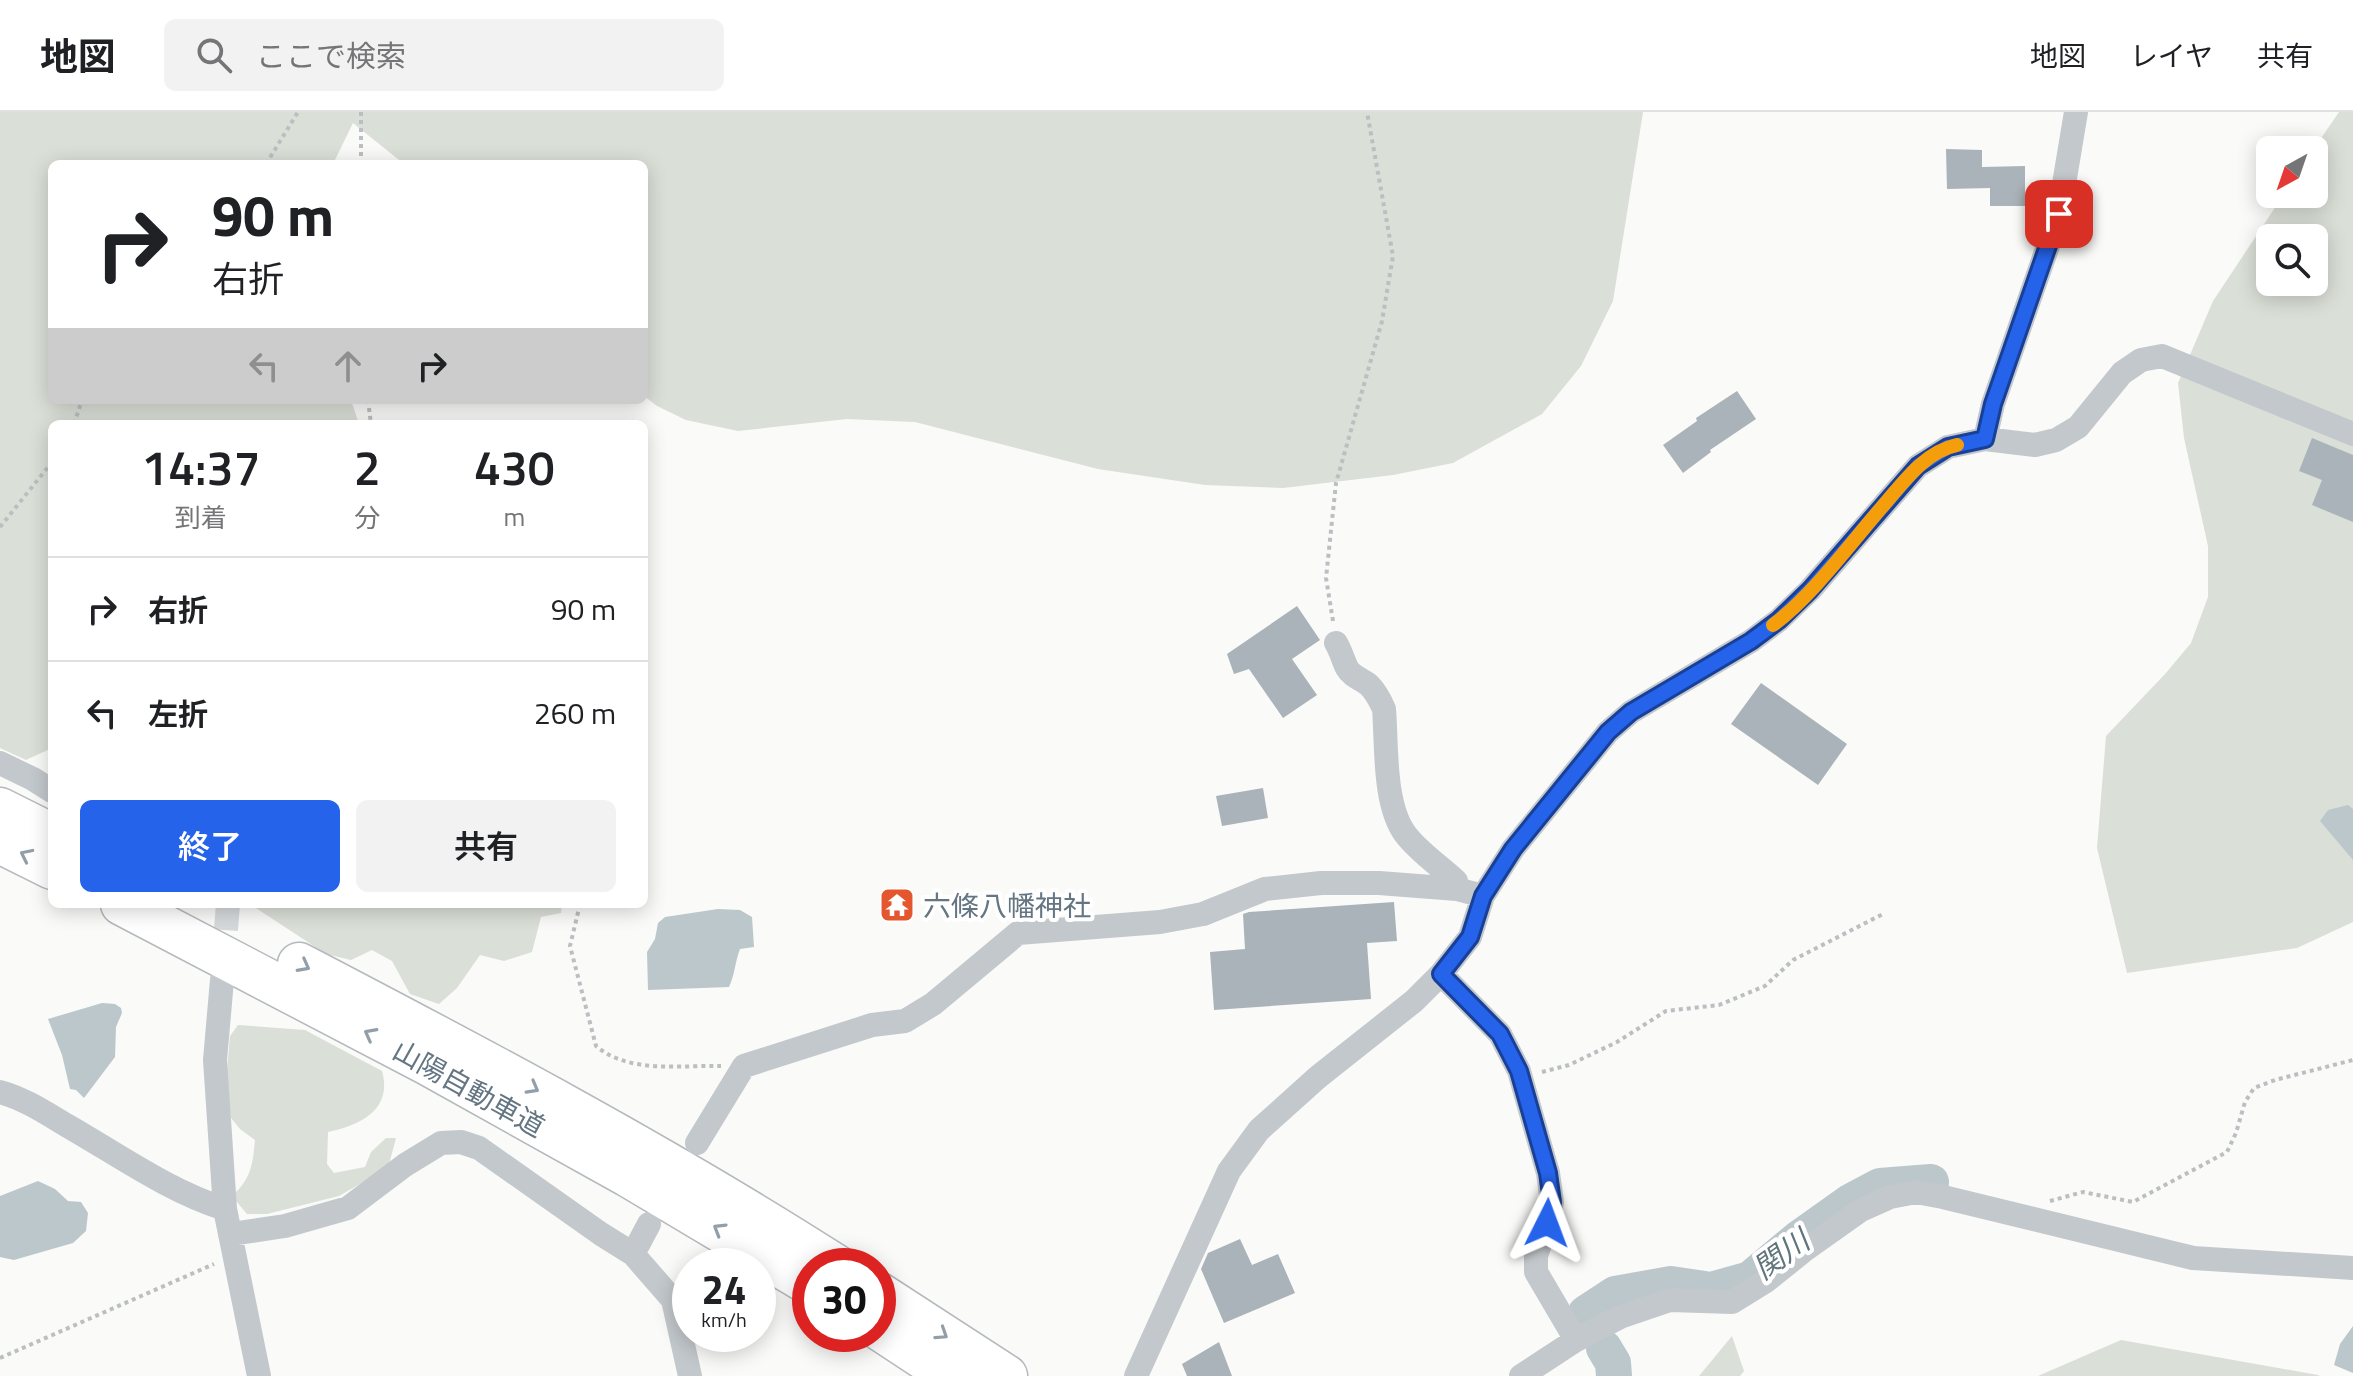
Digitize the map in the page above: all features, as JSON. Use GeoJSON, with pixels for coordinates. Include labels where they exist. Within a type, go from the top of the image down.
{"type":"FeatureCollection","features":[{"type":"Feature","properties":{"kind":"highway"},"geometry":{"type":"LineString","coordinates":[[4,782],[48,831]]}},
{"type":"Feature","properties":{"kind":"highway"},"geometry":{"type":"LineString","coordinates":[[0,842],[48,866]]}},
{"type":"Feature","properties":{"kind":"highway","name":"山陽自動車道"},"geometry":{"type":"LineString","coordinates":[[130,908],[428,1064],[627,1175],[792,1273]]}},
{"type":"Feature","properties":{"kind":"highway","name":"山陽自動車道"},"geometry":{"type":"LineString","coordinates":[[193,908],[429,1031],[631,1143],[806,1248]]}},
{"type":"Feature","properties":{"kind":"highway"},"geometry":{"type":"LineString","coordinates":[[896,1305],[1006,1376]]}},
{"type":"Feature","properties":{"kind":"highway"},"geometry":{"type":"LineString","coordinates":[[896,1340],[951,1376]]}},
{"type":"Feature","properties":{"kind":"street"},"geometry":{"type":"LineString","coordinates":[[1985,439],[1993,404],[2059,214],[2076,112]]}},
{"type":"Feature","properties":{"kind":"street"},"geometry":{"type":"LineString","coordinates":[[1136,1376],[1229,1171],[1259,1130],[1318,1077],[1414,1001],[1441,974],[1470,937],[1483,896],[1513,849],[1608,732],[1631,712],[1751,641],[1779,620],[1810,590],[1918,466],[1948,447],[1985,439],[2035,445],[2056,440],[2078,427],[2122,373],[2141,360],[2162,356],[2353,434]]}},
{"type":"Feature","properties":{"kind":"street"},"geometry":{"type":"LineString","coordinates":[[1336,643],[1347,668],[1369,685],[1384,709],[1391,798],[1398,821],[1406,836],[1456,881],[1457,889]]}},
{"type":"Feature","properties":{"kind":"street"},"geometry":{"type":"LineString","coordinates":[[4,782],[48,790]]}},
{"type":"Feature","properties":{"kind":"street"},"geometry":{"type":"LineString","coordinates":[[697,1143],[744,1066],[872,1025],[905,1021],[933,1004],[1018,933],[1160,922],[1203,914],[1265,889],[1321,883],[1379,883],[1457,889],[1483,896]]}},
{"type":"Feature","properties":{"kind":"street"},"geometry":{"type":"LineString","coordinates":[[1441,974],[1500,1034],[1519,1071],[1548,1173],[1552,1202],[1536,1256],[1536,1272],[1576,1340]]}},
{"type":"Feature","properties":{"kind":"street"},"geometry":{"type":"LineString","coordinates":[[222,980],[215,1060],[225,1209],[259,1376]]}},
{"type":"Feature","properties":{"kind":"street"},"geometry":{"type":"LineString","coordinates":[[0,1092],[10,1094],[57,1119],[197,1200],[225,1209]]}},
{"type":"Feature","properties":{"kind":"street"},"geometry":{"type":"LineString","coordinates":[[231,1234],[285,1226],[348,1208],[405,1165],[441,1143],[461,1142],[479,1148],[633,1254],[673,1300],[690,1376]]}},
{"type":"Feature","properties":{"kind":"street"},"geometry":{"type":"LineString","coordinates":[[1521,1376],[1576,1340],[1620,1317],[1670,1300],[1732,1302],[1766,1281],[1861,1210],[1890,1197],[1916,1192],[2193,1258],[2348,1274]]}},
{"type":"Feature","properties":{"kind":"street"},"geometry":{"type":"LineString","coordinates":[[633,1254],[649,1224]]}},
{"type":"Feature","properties":{"kind":"path"},"geometry":{"type":"LineString","coordinates":[[268,160],[298,112]]}},
{"type":"Feature","properties":{"kind":"path"},"geometry":{"type":"LineString","coordinates":[[361,112],[361,160]]}},
{"type":"Feature","properties":{"kind":"path"},"geometry":{"type":"LineString","coordinates":[[1336,643],[1326,578],[1336,483],[1382,321],[1393,256],[1367,112]]}},
{"type":"Feature","properties":{"kind":"path"},"geometry":{"type":"LineString","coordinates":[[0,527],[48,467]]}},
{"type":"Feature","properties":{"kind":"path"},"geometry":{"type":"LineString","coordinates":[[579,908],[570,946],[596,1046],[608,1056],[631,1065],[744,1066]]}},
{"type":"Feature","properties":{"kind":"path"},"geometry":{"type":"LineString","coordinates":[[1519,1071],[1532,1075],[1569,1065],[1617,1042],[1666,1011],[1719,1005],[1765,986],[1793,960],[1883,914]]}},
{"type":"Feature","properties":{"kind":"path"},"geometry":{"type":"LineString","coordinates":[[2027,1218],[2036,1206],[2083,1192],[2133,1202],[2227,1152],[2245,1102],[2254,1088],[2353,1060]]}},
{"type":"Feature","properties":{"kind":"path"},"geometry":{"type":"LineString","coordinates":[[0,1358],[210,1265],[236,1260]]}},
{"type":"Feature","properties":{"kind":"shaded area"},"geometry":{"type":"Polygon","coordinates":[[[0,112],[1643,112],[1613,301],[1581,366],[1542,414],[1453,463],[1393,475],[1283,488],[1205,485],[1098,469],[915,422],[847,419],[738,431],[686,420],[657,406],[648,399],[648,160],[399,160],[353,123],[335,160],[48,160],[48,404],[352,404],[358,420],[48,420],[48,750],[26,760],[0,748],[0,112]]]}},
{"type":"Feature","properties":{"kind":"shaded area"},"geometry":{"type":"Polygon","coordinates":[[[2339,112],[2353,112],[2353,922],[2297,948],[2127,973],[2097,848],[2106,736],[2191,643],[2208,597],[2208,546],[2184,438],[2178,383],[2213,301],[2256,236],[2256,296],[2328,296],[2328,224],[2264,224],[2275,208],[2328,208],[2328,136],[2323,136],[2339,112]]]}},
{"type":"Feature","properties":{"kind":"shaded area"},"geometry":{"type":"Polygon","coordinates":[[[2348,805],[2353,809],[2353,860],[2320,821],[2328,810],[2348,805]]]}},
{"type":"Feature","properties":{"kind":"shaded area"},"geometry":{"type":"Polygon","coordinates":[[[256,908],[562,908],[561,913],[541,917],[532,952],[504,961],[480,955],[457,988],[439,1004],[410,994],[392,961],[372,950],[351,960],[326,954],[256,908]]]}},
{"type":"Feature","properties":{"kind":"shaded area"},"geometry":{"type":"Polygon","coordinates":[[[718,909],[740,910],[752,917],[754,947],[740,949],[729,987],[648,990],[647,952],[655,939],[658,923],[665,917],[718,909]]]}},
{"type":"Feature","properties":{"kind":"shaded area"},"geometry":{"type":"Polygon","coordinates":[[[102,1003],[121,1008],[116,1027],[115,1057],[84,1098],[76,1090],[70,1089],[62,1055],[48,1019],[102,1003]]]}},
{"type":"Feature","properties":{"kind":"shaded area"},"geometry":{"type":"Polygon","coordinates":[[[238,1025],[305,1030],[382,1071],[383,1096],[371,1114],[351,1125],[328,1132],[327,1164],[334,1173],[365,1167],[371,1152],[386,1138],[396,1138],[388,1168],[339,1196],[267,1214],[247,1214],[236,1201],[236,1192],[249,1174],[255,1140],[231,1118],[226,1082],[230,1036],[238,1025]]]}},
{"type":"Feature","properties":{"kind":"shaded area"},"geometry":{"type":"Polygon","coordinates":[[[38,1181],[55,1189],[68,1201],[81,1202],[88,1213],[86,1231],[73,1243],[14,1260],[0,1257],[0,1196],[38,1181]]]}},
{"type":"Feature","properties":{"kind":"shaded area"},"geometry":{"type":"Polygon","coordinates":[[[2353,1326],[2353,1373],[2334,1365],[2340,1344],[2353,1326]]]}},
{"type":"Feature","properties":{"kind":"shaded area"},"geometry":{"type":"Polygon","coordinates":[[[1732,1336],[1744,1371],[1740,1376],[1699,1376],[1732,1336]]]}},
{"type":"Feature","properties":{"kind":"shaded area"},"geometry":{"type":"Polygon","coordinates":[[[2121,1340],[2318,1375],[2320,1376],[2038,1376],[2121,1340]]]}},
{"type":"Feature","properties":{"kind":"building"},"geometry":{"type":"Polygon","coordinates":[[[1946,149],[1982,150],[1982,167],[2025,166],[2025,206],[1990,206],[1990,188],[1947,189],[1946,149]]]}},
{"type":"Feature","properties":{"kind":"building"},"geometry":{"type":"Polygon","coordinates":[[[1737,391],[1756,419],[1710,450],[1683,473],[1663,445],[1737,391]]]}},
{"type":"Feature","properties":{"kind":"building"},"geometry":{"type":"Polygon","coordinates":[[[2312,438],[2353,455],[2353,522],[2312,505],[2322,480],[2299,471],[2312,438]]]}},
{"type":"Feature","properties":{"kind":"building"},"geometry":{"type":"Polygon","coordinates":[[[1297,606],[1320,640],[1292,659],[1317,695],[1283,718],[1249,669],[1234,674],[1227,654],[1297,606]]]}},
{"type":"Feature","properties":{"kind":"building"},"geometry":{"type":"Polygon","coordinates":[[[1761,683],[1847,744],[1818,785],[1731,724],[1761,683]]]}},
{"type":"Feature","properties":{"kind":"building"},"geometry":{"type":"Polygon","coordinates":[[[1263,788],[1268,818],[1222,826],[1216,796],[1263,788]]]}},
{"type":"Feature","properties":{"kind":"building"},"geometry":{"type":"Polygon","coordinates":[[[1394,902],[1397,941],[1367,943],[1371,999],[1214,1010],[1210,952],[1245,949],[1243,914],[1394,902]]]}},
{"type":"Feature","properties":{"kind":"building"},"geometry":{"type":"Polygon","coordinates":[[[1240,1239],[1252,1265],[1278,1254],[1295,1293],[1224,1323],[1201,1269],[1208,1253],[1240,1239]]]}},
{"type":"Feature","properties":{"kind":"building"},"geometry":{"type":"Polygon","coordinates":[[[1219,1342],[1232,1376],[1187,1376],[1182,1364],[1219,1342]]]}},
{"type":"Feature","properties":{"kind":"waterway","name":"関川"},"geometry":{"type":"LineString","coordinates":[[1587,1321],[1586,1313],[1615,1294],[1671,1284],[1711,1290],[1750,1279],[1798,1239],[1850,1202],[1880,1186],[1931,1182]]}},
{"type":"Feature","properties":{"kind":"waterway","name":"関川"},"geometry":{"type":"LineString","coordinates":[[1604,1348],[1613,1363],[1614,1376]]}},
{"type":"Feature","properties":{"kind":"tunnel"},"geometry":{"type":"LineString","coordinates":[[223,966],[228,908]]}},
{"type":"Feature","properties":{"kind":"slow traffic"},"geometry":{"type":"LineString","coordinates":[[1773,625],[1810,590],[1918,466],[1948,447],[1957,445]]}},
{"type":"Feature","properties":{"kind":"place","name":"六條八幡神社"},"geometry":{"type":"Point","coordinates":[897,905]}},
{"type":"Feature","properties":{"kind":"route"},"geometry":{"type":"LineString","coordinates":[[1547,1223],[1552,1202],[1548,1173],[1519,1071],[1500,1034],[1441,974],[1470,937],[1483,896],[1513,849],[1608,732],[1631,712],[1751,641],[1779,620],[1810,590],[1918,466],[1948,447],[1985,439],[1993,404],[2059,214]]}}]}
